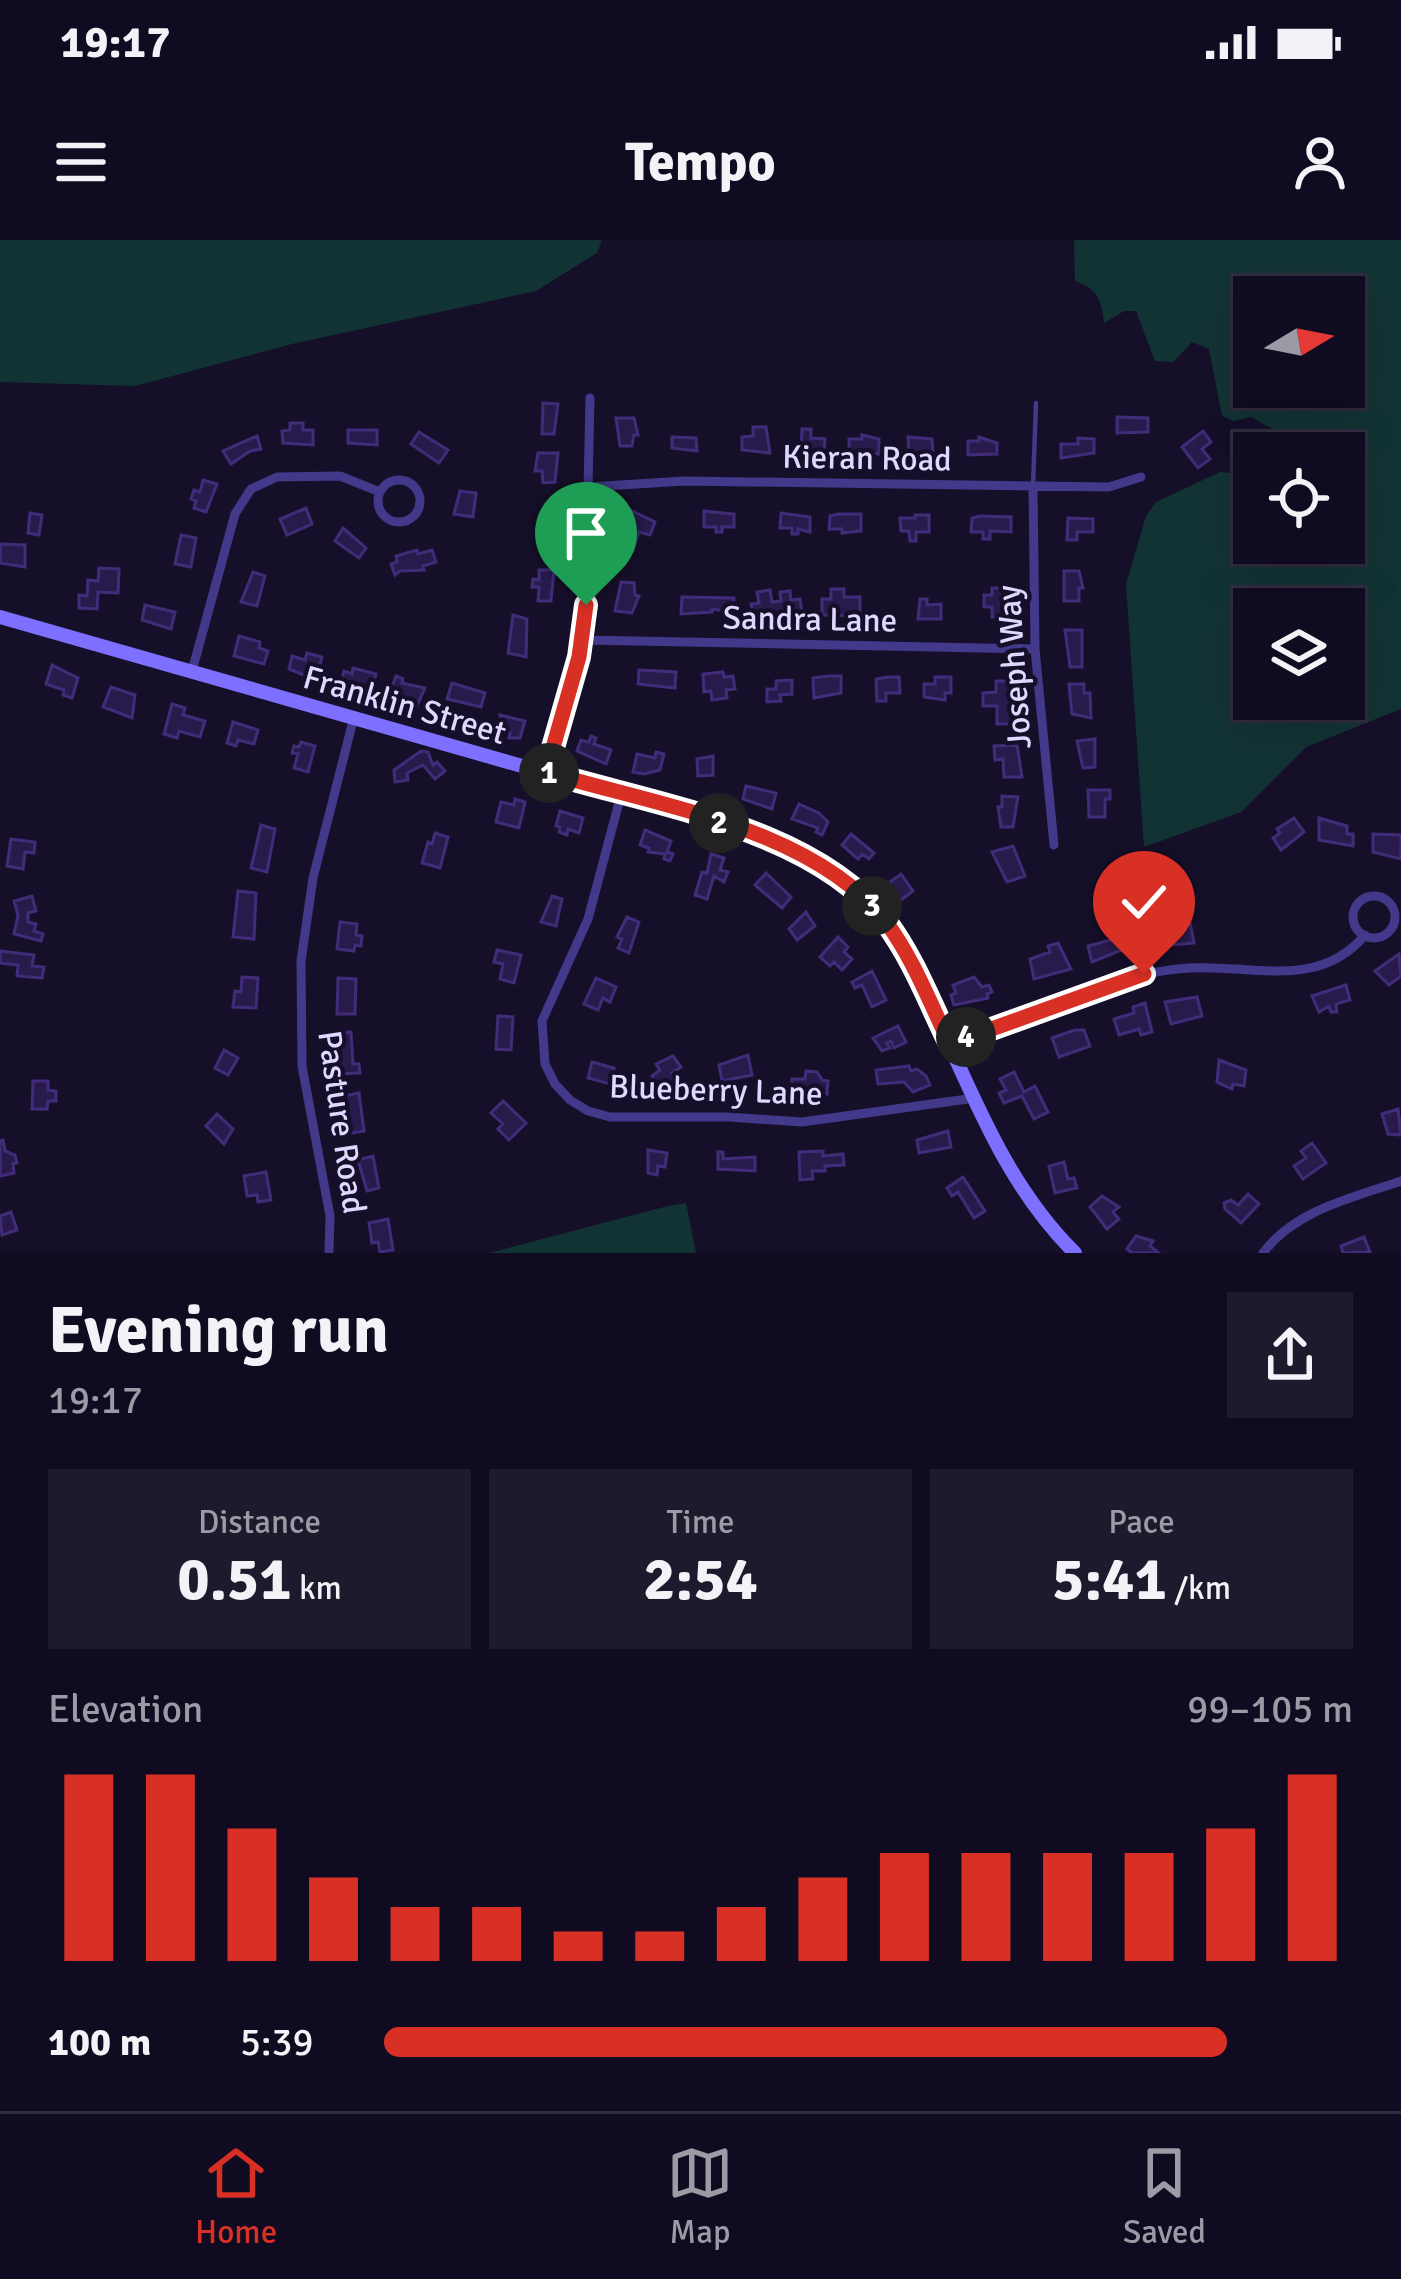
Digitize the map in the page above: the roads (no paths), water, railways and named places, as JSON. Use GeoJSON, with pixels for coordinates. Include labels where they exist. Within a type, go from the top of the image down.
{"type":"FeatureCollection","features":[{"type":"Feature","properties":{"kind":"main road","name":"Franklin Street"},"geometry":{"type":"LineString","coordinates":[[0,617],[546,772],[783,844],[818,861],[850,884],[896,936],[1016,1183],[1075,1253]]}},
{"type":"Feature","properties":{"kind":"street"},"geometry":{"type":"LineString","coordinates":[[546,772],[583,640],[590,398]]}},
{"type":"Feature","properties":{"kind":"street"},"geometry":{"type":"LineString","coordinates":[[192,670],[235,514],[250,489],[277,477],[340,476],[380,492]]}},
{"type":"Feature","properties":{"kind":"street","name":"Kieran Road"},"geometry":{"type":"LineString","coordinates":[[590,487],[683,481],[1113,487],[1142,477]]}},
{"type":"Feature","properties":{"kind":"street"},"geometry":{"type":"LineString","coordinates":[[392,481],[408,482],[419,494],[418,510],[406,520],[390,520],[380,508],[380,492],[392,481]]}},
{"type":"Feature","properties":{"kind":"street","name":"Joseph Way"},"geometry":{"type":"LineString","coordinates":[[1033,487],[1035,649],[1054,844]]}},
{"type":"Feature","properties":{"kind":"street","name":"Sandra Lane"},"geometry":{"type":"LineString","coordinates":[[583,640],[1035,649]]}},
{"type":"Feature","properties":{"kind":"street","name":"Pasture Road"},"geometry":{"type":"LineString","coordinates":[[329,1253],[330,1216],[302,1066],[301,961],[313,878],[354,717]]}},
{"type":"Feature","properties":{"kind":"street","name":"Blueberry Lane"},"geometry":{"type":"LineString","coordinates":[[621,795],[588,919],[542,1021],[545,1064],[570,1100],[610,1117],[802,1122],[975,1098]]}},
{"type":"Feature","properties":{"kind":"street"},"geometry":{"type":"LineString","coordinates":[[1367,897],[1383,898],[1394,914],[1390,930],[1376,938],[1364,935],[1354,923],[1355,908],[1367,897]]}},
{"type":"Feature","properties":{"kind":"street"},"geometry":{"type":"LineString","coordinates":[[950,1044],[1144,974],[1203,967],[1274,974],[1310,969],[1341,956],[1364,935]]}},
{"type":"Feature","properties":{"kind":"street"},"geometry":{"type":"LineString","coordinates":[[1263,1253],[1278,1234],[1307,1216],[1401,1181]]}},
{"type":"Feature","properties":{"kind":"lane"},"geometry":{"type":"LineString","coordinates":[[1033,487],[1036,403]]}}]}
